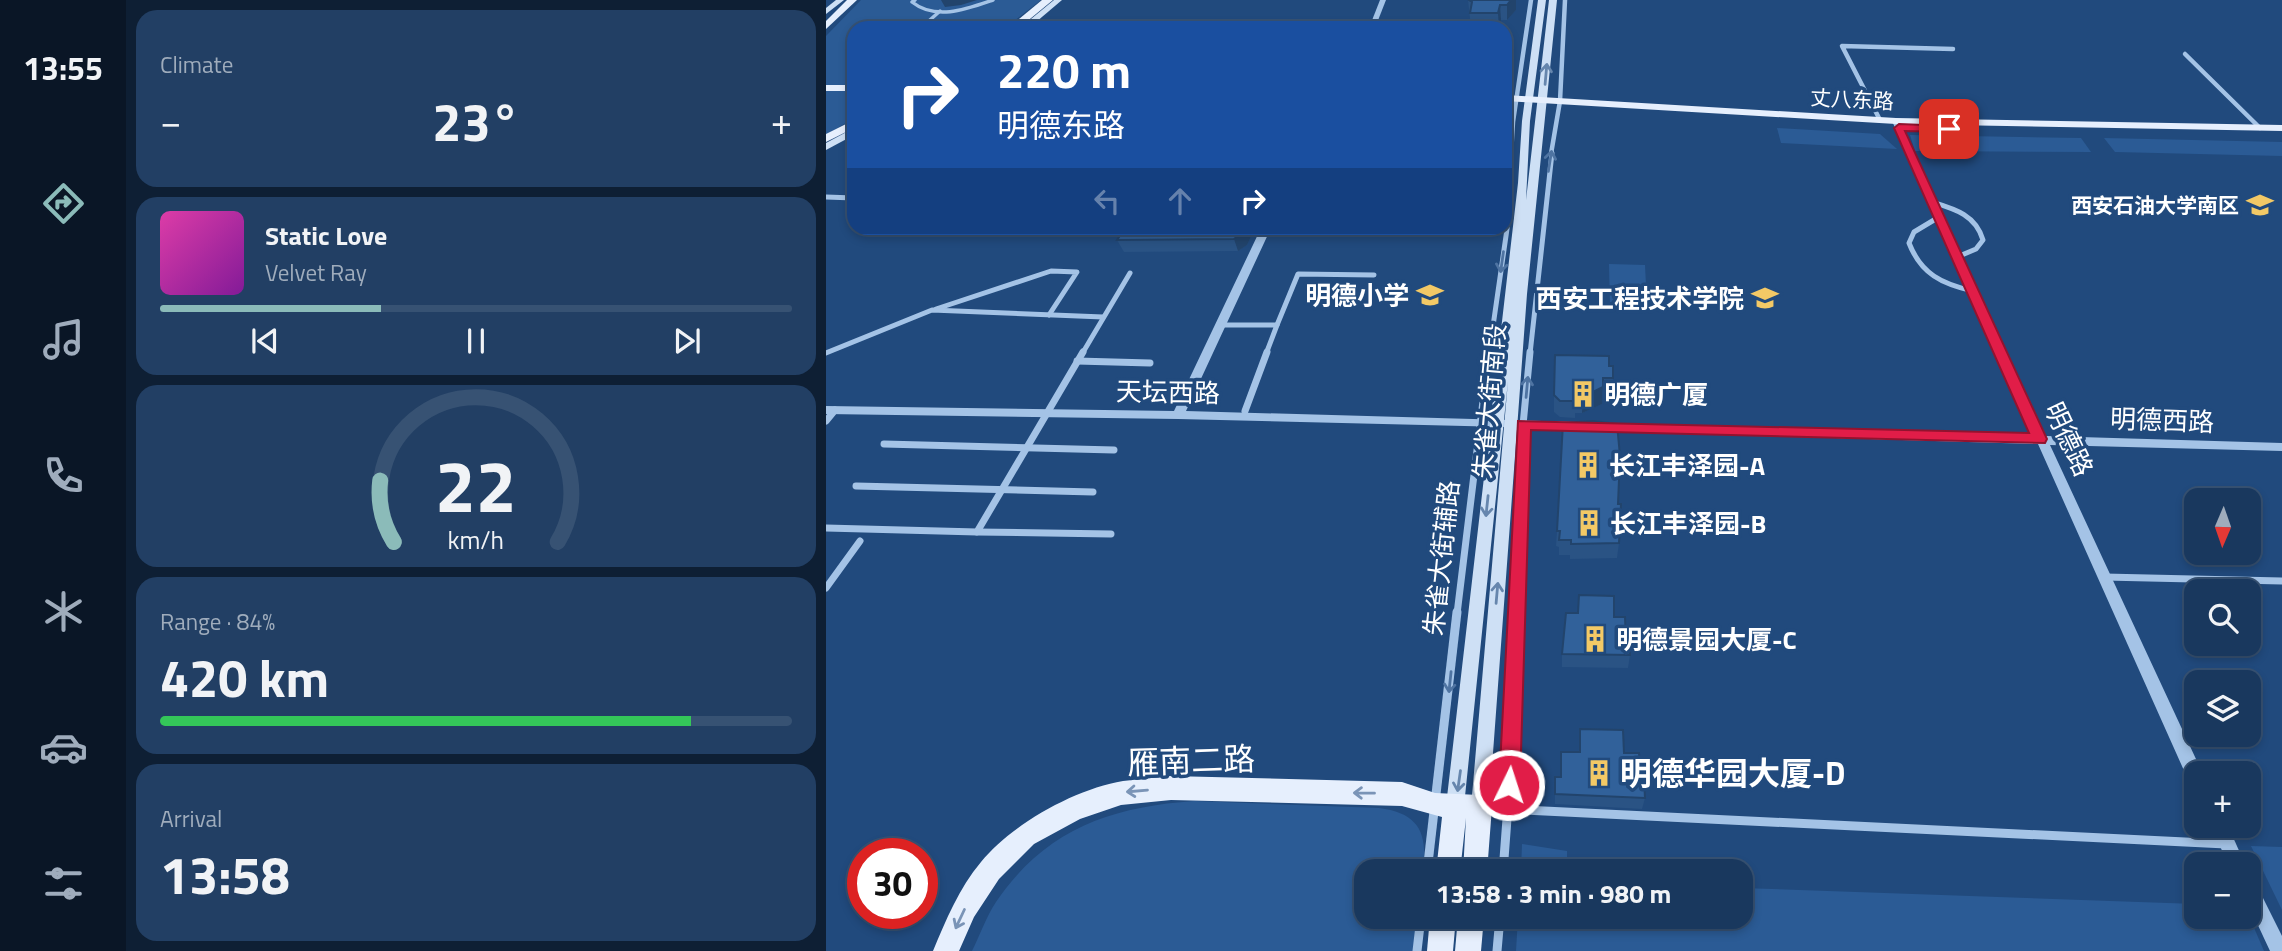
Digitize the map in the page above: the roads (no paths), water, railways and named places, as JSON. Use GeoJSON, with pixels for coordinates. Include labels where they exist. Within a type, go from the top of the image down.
{"type":"FeatureCollection","features":[{"type":"Feature","properties":{"kind":"main road"},"geometry":{"type":"LineString","coordinates":[[826,12],[840,0]]}},
{"type":"Feature","properties":{"kind":"main road"},"geometry":{"type":"LineString","coordinates":[[826,26],[852,0]]}},
{"type":"Feature","properties":{"kind":"main road"},"geometry":{"type":"LineString","coordinates":[[1022,21],[1048,0]]}},
{"type":"Feature","properties":{"kind":"main road"},"geometry":{"type":"LineString","coordinates":[[1032,21],[1058,0]]}},
{"type":"Feature","properties":{"kind":"main road","name":"朱雀大街南段"},"geometry":{"type":"LineString","coordinates":[[1480,807],[1510,424],[1523,103],[1542,0]]}},
{"type":"Feature","properties":{"kind":"main road","name":"朱雀大街南段"},"geometry":{"type":"LineString","coordinates":[[1523,103],[1553,0]]}},
{"type":"Feature","properties":{"kind":"main road"},"geometry":{"type":"LineString","coordinates":[[826,83],[847,82]]}},
{"type":"Feature","properties":{"kind":"main road"},"geometry":{"type":"LineString","coordinates":[[826,88],[847,88]]}},
{"type":"Feature","properties":{"kind":"main road","name":"丈八东路"},"geometry":{"type":"LineString","coordinates":[[1523,103],[1897,125],[2282,135]]}},
{"type":"Feature","properties":{"kind":"main road","name":"丈八东路"},"geometry":{"type":"LineString","coordinates":[[1559,105],[1880,120],[1897,125],[2282,128]]}},
{"type":"Feature","properties":{"kind":"main road"},"geometry":{"type":"LineString","coordinates":[[826,139],[847,127]]}},
{"type":"Feature","properties":{"kind":"main road"},"geometry":{"type":"LineString","coordinates":[[826,147],[847,135]]}},
{"type":"Feature","properties":{"kind":"main road","name":"朱雀大街南段"},"geometry":{"type":"LineString","coordinates":[[1445,806],[1510,424]]}},
{"type":"Feature","properties":{"kind":"main road","name":"雁南二路"},"geometry":{"type":"LineString","coordinates":[[946,951],[965,908],[990,870],[1026,836],[1074,808],[1121,793],[1171,788],[1402,794],[1445,806],[1480,807]]}},
{"type":"Feature","properties":{"kind":"main road"},"geometry":{"type":"LineString","coordinates":[[1445,806],[1447,859]]}},
{"type":"Feature","properties":{"kind":"main road"},"geometry":{"type":"LineString","coordinates":[[1476,859],[1480,807]]}},
{"type":"Feature","properties":{"kind":"main road"},"geometry":{"type":"LineString","coordinates":[[1440,951],[1442,929]]}},
{"type":"Feature","properties":{"kind":"main road"},"geometry":{"type":"LineString","coordinates":[[1468,951],[1470,929]]}},
{"type":"Feature","properties":{"kind":"street"},"geometry":{"type":"LineString","coordinates":[[915,0],[912,2],[923,11],[956,12],[993,0]]}},
{"type":"Feature","properties":{"kind":"street"},"geometry":{"type":"LineString","coordinates":[[1375,21],[1383,0]]}},
{"type":"Feature","properties":{"kind":"street","name":"朱雀大街辅路"},"geometry":{"type":"LineString","coordinates":[[1512,145],[1523,103],[1531,0]]}},
{"type":"Feature","properties":{"kind":"street"},"geometry":{"type":"LineString","coordinates":[[1504,859],[1513,739],[1510,424],[1559,105],[1565,0]]}},
{"type":"Feature","properties":{"kind":"street"},"geometry":{"type":"LineString","coordinates":[[929,21],[940,11]]}},
{"type":"Feature","properties":{"kind":"street"},"geometry":{"type":"LineString","coordinates":[[1880,120],[1843,46],[1953,49]]}},
{"type":"Feature","properties":{"kind":"street"},"geometry":{"type":"LineString","coordinates":[[2185,54],[2260,128]]}},
{"type":"Feature","properties":{"kind":"street","name":"明德路"},"geometry":{"type":"LineString","coordinates":[[1897,125],[2188,761]]}},
{"type":"Feature","properties":{"kind":"street"},"geometry":{"type":"LineString","coordinates":[[826,197],[847,198]]}},
{"type":"Feature","properties":{"kind":"street"},"geometry":{"type":"LineString","coordinates":[[1932,202],[1962,212],[1982,230],[1983,240],[1976,249],[1957,257]]}},
{"type":"Feature","properties":{"kind":"street"},"geometry":{"type":"LineString","coordinates":[[1939,217],[1914,232],[1909,243],[1914,257],[1925,272],[1946,286],[1973,291]]}},
{"type":"Feature","properties":{"kind":"street"},"geometry":{"type":"LineString","coordinates":[[1178,415],[1263,235]]}},
{"type":"Feature","properties":{"kind":"street","name":"朱雀大街辅路"},"geometry":{"type":"LineString","coordinates":[[1431,859],[1445,806],[1479,422],[1506,235]]}},
{"type":"Feature","properties":{"kind":"street"},"geometry":{"type":"LineString","coordinates":[[826,353],[932,310],[1051,271],[1077,272],[1049,315]]}},
{"type":"Feature","properties":{"kind":"street"},"geometry":{"type":"LineString","coordinates":[[977,532],[1130,273]]}},
{"type":"Feature","properties":{"kind":"street"},"geometry":{"type":"LineString","coordinates":[[1245,411],[1298,274],[1374,275]]}},
{"type":"Feature","properties":{"kind":"street"},"geometry":{"type":"LineString","coordinates":[[932,310],[1103,317]]}},
{"type":"Feature","properties":{"kind":"street"},"geometry":{"type":"LineString","coordinates":[[1220,325],[1278,326]]}},
{"type":"Feature","properties":{"kind":"street"},"geometry":{"type":"LineString","coordinates":[[1077,361],[1150,363]]}},
{"type":"Feature","properties":{"kind":"street"},"geometry":{"type":"LineString","coordinates":[[826,421],[830,410]]}},
{"type":"Feature","properties":{"kind":"street","name":"天坛西路"},"geometry":{"type":"LineString","coordinates":[[830,410],[1178,415],[1510,424]]}},
{"type":"Feature","properties":{"kind":"street","name":"明德西路"},"geometry":{"type":"LineString","coordinates":[[1510,424],[2282,447]]}},
{"type":"Feature","properties":{"kind":"street"},"geometry":{"type":"LineString","coordinates":[[884,444],[1114,450]]}},
{"type":"Feature","properties":{"kind":"street"},"geometry":{"type":"LineString","coordinates":[[856,486],[1093,492]]}},
{"type":"Feature","properties":{"kind":"street"},"geometry":{"type":"LineString","coordinates":[[826,528],[1111,534]]}},
{"type":"Feature","properties":{"kind":"street"},"geometry":{"type":"LineString","coordinates":[[826,588],[860,541]]}},
{"type":"Feature","properties":{"kind":"street"},"geometry":{"type":"LineString","coordinates":[[2104,578],[2282,581]]}},
{"type":"Feature","properties":{"kind":"street","name":"雁南二路"},"geometry":{"type":"LineString","coordinates":[[1480,807],[1879,829],[2227,844]]}},
{"type":"Feature","properties":{"kind":"street"},"geometry":{"type":"LineString","coordinates":[[2224,838],[2231,852]]}},
{"type":"Feature","properties":{"kind":"street"},"geometry":{"type":"LineString","coordinates":[[2261,912],[2280,951]]}},
{"type":"Feature","properties":{"kind":"street"},"geometry":{"type":"LineString","coordinates":[[1417,951],[1420,929]]}},
{"type":"Feature","properties":{"kind":"street"},"geometry":{"type":"LineString","coordinates":[[1497,951],[1499,929]]}},
{"type":"Feature","properties":{"kind":"place","name":"西安石油大学南区"},"geometry":{"type":"Point","coordinates":[2260,205]}},
{"type":"Feature","properties":{"kind":"place","name":"明德小学"},"geometry":{"type":"Point","coordinates":[1430,295]}},
{"type":"Feature","properties":{"kind":"place","name":"西安工程技术学院"},"geometry":{"type":"Point","coordinates":[1765,298]}},
{"type":"Feature","properties":{"kind":"place","name":"明德广厦"},"geometry":{"type":"Point","coordinates":[1583,394]}},
{"type":"Feature","properties":{"kind":"place","name":"长江丰泽园-A"},"geometry":{"type":"Point","coordinates":[1588,465]}},
{"type":"Feature","properties":{"kind":"place","name":"长江丰泽园-B"},"geometry":{"type":"Point","coordinates":[1589,523]}},
{"type":"Feature","properties":{"kind":"place","name":"明德景园大厦-C"},"geometry":{"type":"Point","coordinates":[1595,639]}},
{"type":"Feature","properties":{"kind":"place","name":"明德华园大厦-D"},"geometry":{"type":"Point","coordinates":[1599,773]}}]}
